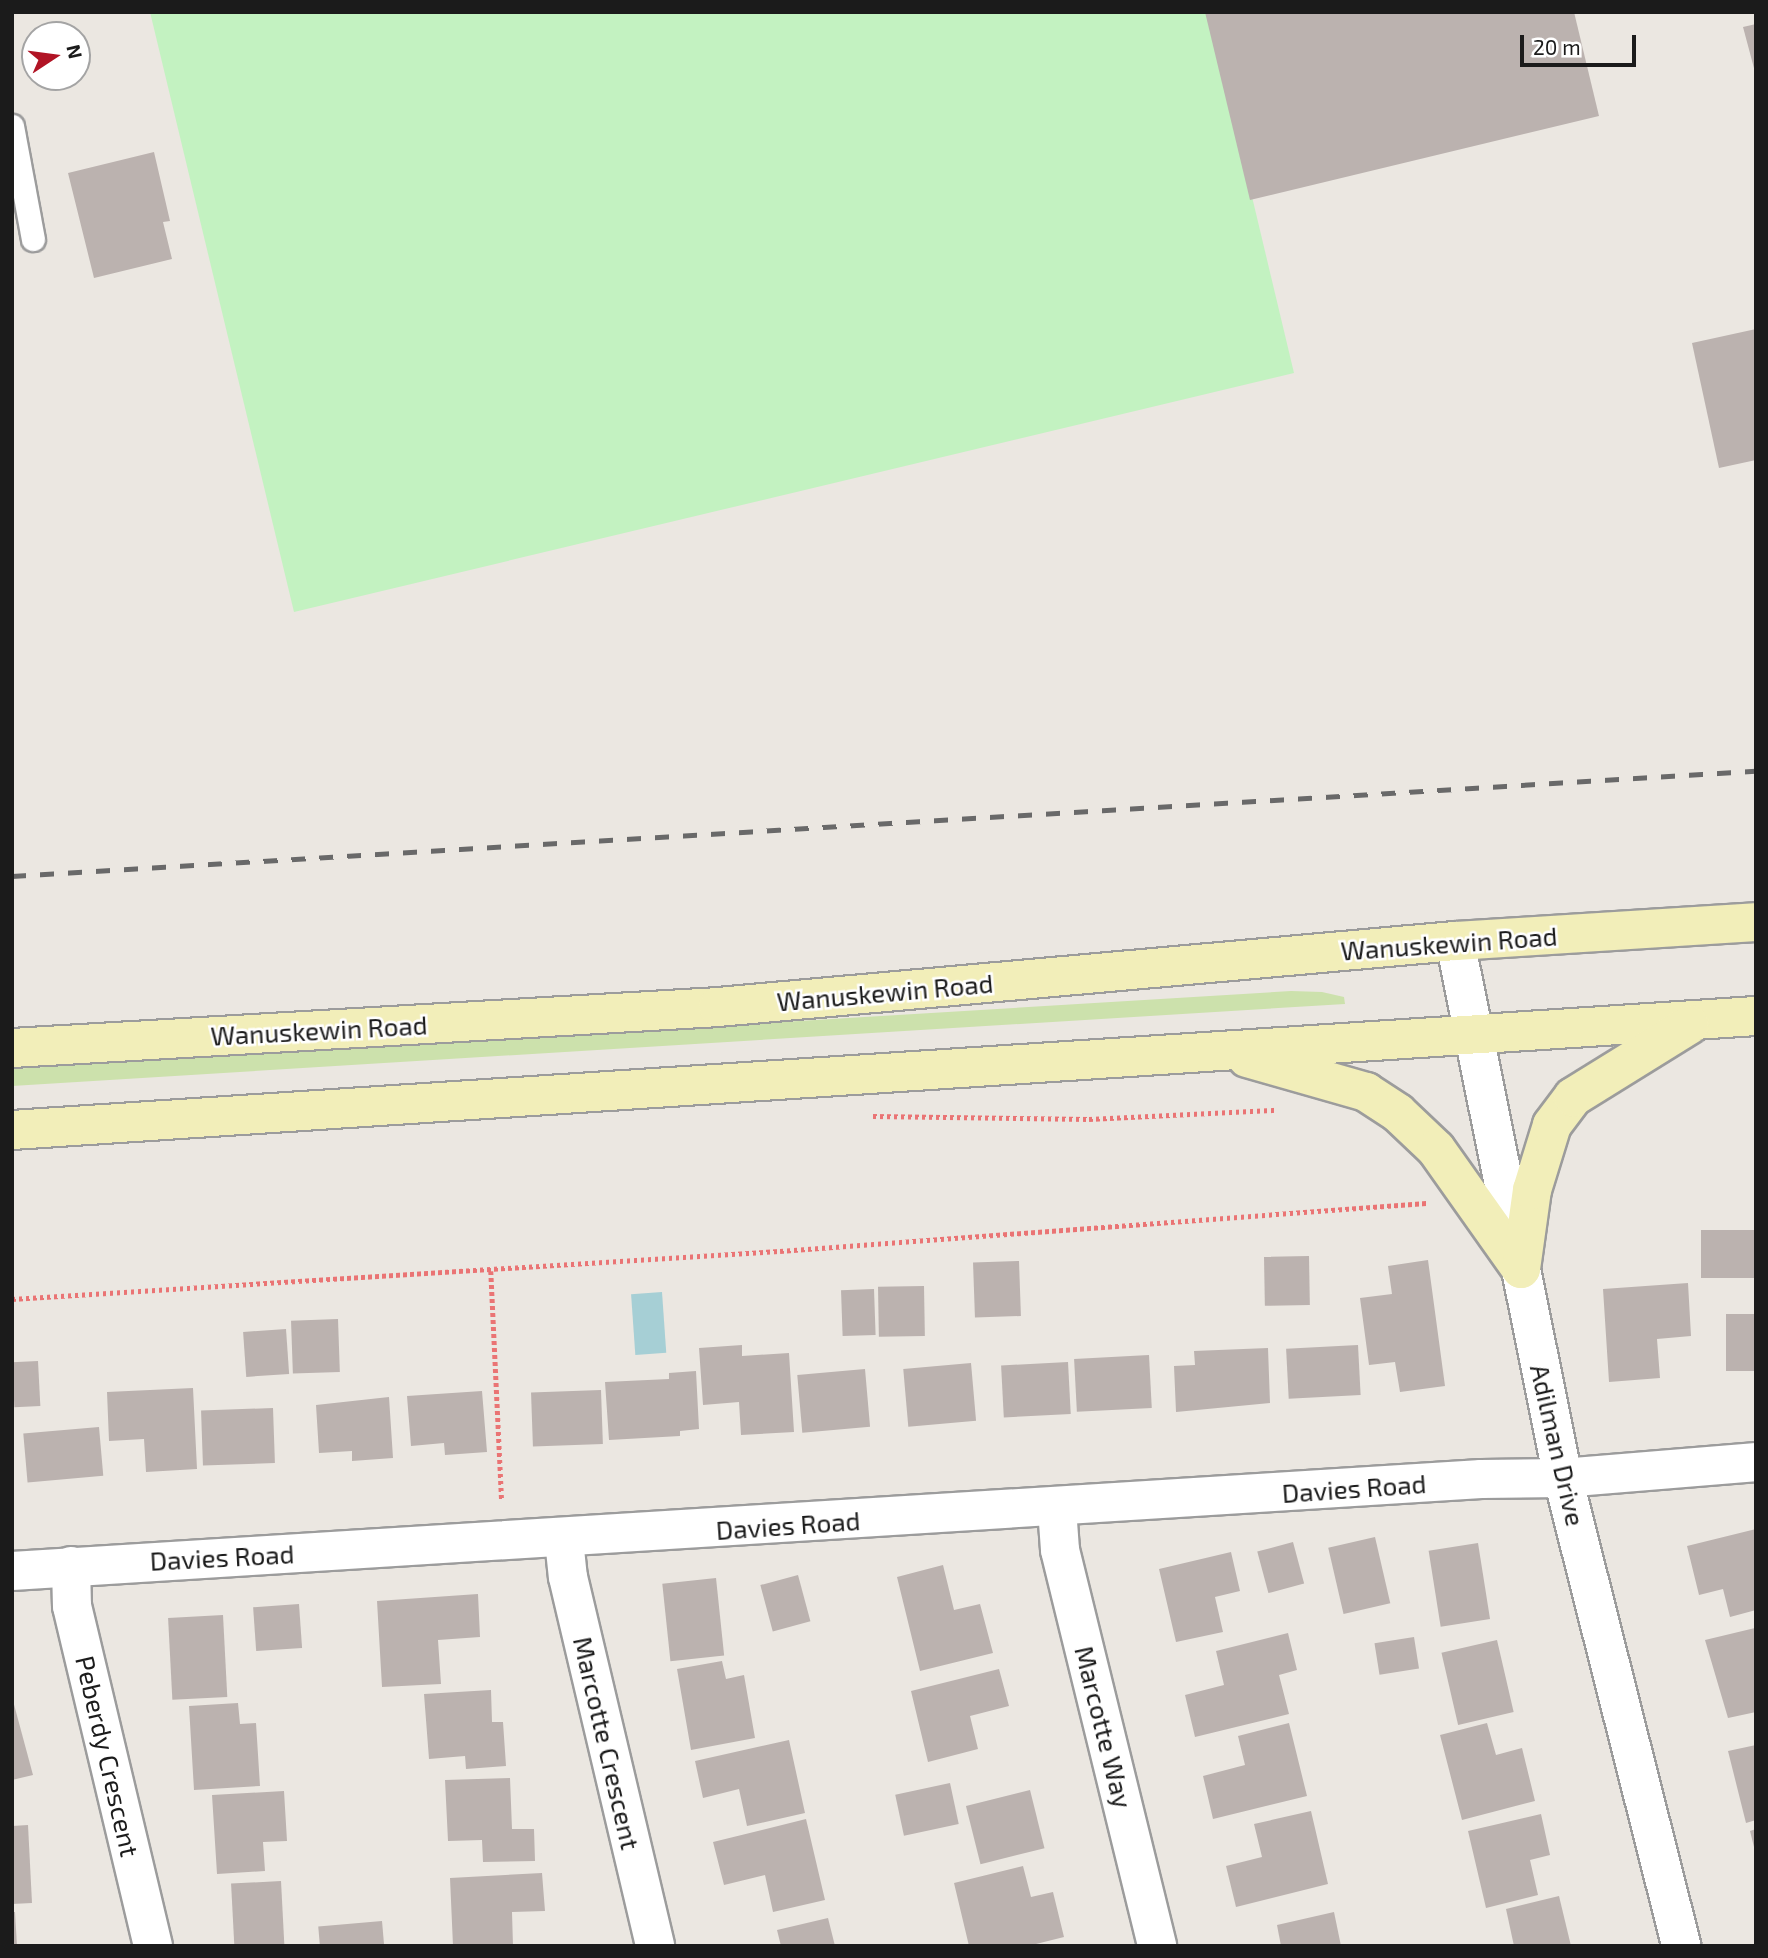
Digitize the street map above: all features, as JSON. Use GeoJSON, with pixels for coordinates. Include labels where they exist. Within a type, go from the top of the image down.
{"type":"FeatureCollection","features":[{"type":"Feature","properties":{"kind":"main road","name":"Wanuskewin Road"},"geometry":{"type":"LineString","coordinates":[[12,1048],[718,1007],[1455,941],[1756,922]]}},
{"type":"Feature","properties":{"kind":"main road"},"geometry":{"type":"LineString","coordinates":[[12,1130],[1756,1016]]}},
{"type":"Feature","properties":{"kind":"main road"},"geometry":{"type":"LineString","coordinates":[[1521,1269],[1532,1190],[1552,1125],[1573,1097],[1699,1020]]}},
{"type":"Feature","properties":{"kind":"main road"},"geometry":{"type":"LineString","coordinates":[[1225,1051],[1366,1092],[1398,1113],[1436,1149],[1521,1269]]}},
{"type":"Feature","properties":{"kind":"street","name":"Adilman Drive"},"geometry":{"type":"LineString","coordinates":[[1455,941],[1563,1478],[1681,1946]]}},
{"type":"Feature","properties":{"kind":"street","name":"Davies Road"},"geometry":{"type":"LineString","coordinates":[[12,1571],[504,1540],[564,1540],[1482,1479],[1563,1478],[1756,1462]]}},
{"type":"Feature","properties":{"kind":"street","name":"Marcotte Way"},"geometry":{"type":"LineString","coordinates":[[1057,1508],[1060,1550],[1157,1946]]}},
{"type":"Feature","properties":{"kind":"street","name":"Marcotte Crescent"},"geometry":{"type":"LineString","coordinates":[[564,1540],[568,1577],[655,1946]]}},
{"type":"Feature","properties":{"kind":"street","name":"Peberdy Crescent"},"geometry":{"type":"LineString","coordinates":[[71,1566],[72,1606],[153,1946]]}},
{"type":"Feature","properties":{"kind":"lane"},"geometry":{"type":"LineString","coordinates":[[12,126],[33,239]]}},
{"type":"Feature","properties":{"kind":"path"},"geometry":{"type":"LineString","coordinates":[[870,1116],[1089,1119],[1261,1107],[1284,1111]]}},
{"type":"Feature","properties":{"kind":"path"},"geometry":{"type":"LineString","coordinates":[[12,1299],[491,1271],[1439,1202]]}},
{"type":"Feature","properties":{"kind":"path"},"geometry":{"type":"LineString","coordinates":[[491,1271],[504,1540]]}},
{"type":"Feature","properties":{"kind":"green space"},"geometry":{"type":"Polygon","coordinates":[[[150,12],[1208,12],[1294,373],[294,612],[150,12]]]}},
{"type":"Feature","properties":{"kind":"green space"},"geometry":{"type":"Polygon","coordinates":[[[1291,991],[1322,992],[1344,997],[1345,1004],[12,1086],[12,1069],[1291,991]]]}},
{"type":"Feature","properties":{"kind":"water"},"geometry":{"type":"Polygon","coordinates":[[[662,1292],[666,1353],[635,1355],[631,1294],[662,1292]]]}},
{"type":"Feature","properties":{"kind":"building"},"geometry":{"type":"Polygon","coordinates":[[[1205,12],[1574,12],[1599,116],[1250,200],[1205,12]]]}},
{"type":"Feature","properties":{"kind":"building"},"geometry":{"type":"Polygon","coordinates":[[[1756,24],[1756,72],[1755,72],[1743,27],[1756,24]]]}},
{"type":"Feature","properties":{"kind":"building"},"geometry":{"type":"Polygon","coordinates":[[[154,152],[170,221],[163,222],[172,259],[94,278],[68,173],[154,152]]]}},
{"type":"Feature","properties":{"kind":"building"},"geometry":{"type":"Polygon","coordinates":[[[1756,329],[1756,460],[1719,468],[1692,343],[1756,329]]]}},
{"type":"Feature","properties":{"kind":"building"},"geometry":{"type":"Polygon","coordinates":[[[1701,1230],[1756,1230],[1756,1278],[1701,1278],[1701,1230]]]}},
{"type":"Feature","properties":{"kind":"building"},"geometry":{"type":"Polygon","coordinates":[[[1309,1256],[1310,1305],[1265,1306],[1264,1257],[1309,1256]]]}},
{"type":"Feature","properties":{"kind":"building"},"geometry":{"type":"Polygon","coordinates":[[[1428,1260],[1445,1386],[1400,1392],[1395,1362],[1369,1365],[1360,1298],[1392,1294],[1388,1266],[1428,1260]]]}},
{"type":"Feature","properties":{"kind":"building"},"geometry":{"type":"Polygon","coordinates":[[[1019,1261],[1021,1316],[975,1318],[973,1263],[1019,1261]]]}},
{"type":"Feature","properties":{"kind":"building"},"geometry":{"type":"Polygon","coordinates":[[[1688,1283],[1691,1336],[1657,1339],[1660,1378],[1609,1382],[1603,1289],[1688,1283]]]}},
{"type":"Feature","properties":{"kind":"building"},"geometry":{"type":"Polygon","coordinates":[[[924,1286],[925,1336],[879,1337],[878,1287],[924,1286]]]}},
{"type":"Feature","properties":{"kind":"building"},"geometry":{"type":"Polygon","coordinates":[[[874,1289],[876,1335],[843,1336],[841,1290],[874,1289]]]}},
{"type":"Feature","properties":{"kind":"building"},"geometry":{"type":"Polygon","coordinates":[[[1726,1314],[1756,1314],[1756,1371],[1726,1371],[1726,1314]]]}},
{"type":"Feature","properties":{"kind":"building"},"geometry":{"type":"Polygon","coordinates":[[[338,1319],[340,1372],[293,1374],[291,1321],[338,1319]]]}},
{"type":"Feature","properties":{"kind":"building"},"geometry":{"type":"Polygon","coordinates":[[[286,1329],[289,1374],[246,1377],[243,1332],[286,1329]]]}},
{"type":"Feature","properties":{"kind":"building"},"geometry":{"type":"Polygon","coordinates":[[[742,1345],[742,1356],[789,1353],[794,1432],[741,1435],[739,1402],[703,1405],[699,1348],[742,1345]]]}},
{"type":"Feature","properties":{"kind":"building"},"geometry":{"type":"Polygon","coordinates":[[[1358,1345],[1361,1395],[1289,1399],[1286,1349],[1358,1345]]]}},
{"type":"Feature","properties":{"kind":"building"},"geometry":{"type":"Polygon","coordinates":[[[1268,1348],[1270,1403],[1176,1412],[1174,1366],[1195,1365],[1194,1351],[1268,1348]]]}},
{"type":"Feature","properties":{"kind":"building"},"geometry":{"type":"Polygon","coordinates":[[[1149,1355],[1152,1408],[1077,1412],[1074,1359],[1149,1355]]]}},
{"type":"Feature","properties":{"kind":"building"},"geometry":{"type":"Polygon","coordinates":[[[38,1361],[40,1406],[14,1407],[12,1362],[38,1361]]]}},
{"type":"Feature","properties":{"kind":"building"},"geometry":{"type":"Polygon","coordinates":[[[1068,1362],[1071,1414],[1004,1417],[1001,1366],[1068,1362]]]}},
{"type":"Feature","properties":{"kind":"building"},"geometry":{"type":"Polygon","coordinates":[[[971,1363],[976,1421],[908,1427],[903,1369],[971,1363]]]}},
{"type":"Feature","properties":{"kind":"building"},"geometry":{"type":"Polygon","coordinates":[[[865,1369],[870,1427],[802,1433],[797,1375],[865,1369]]]}},
{"type":"Feature","properties":{"kind":"building"},"geometry":{"type":"Polygon","coordinates":[[[696,1371],[699,1429],[680,1431],[680,1436],[609,1440],[605,1382],[669,1379],[669,1373],[696,1371]]]}},
{"type":"Feature","properties":{"kind":"building"},"geometry":{"type":"Polygon","coordinates":[[[193,1388],[197,1469],[146,1472],[144,1439],[109,1441],[107,1392],[193,1388]]]}},
{"type":"Feature","properties":{"kind":"building"},"geometry":{"type":"Polygon","coordinates":[[[601,1390],[603,1444],[533,1446],[531,1392],[601,1390]]]}},
{"type":"Feature","properties":{"kind":"building"},"geometry":{"type":"Polygon","coordinates":[[[482,1391],[487,1452],[445,1455],[444,1443],[411,1446],[407,1396],[482,1391]]]}},
{"type":"Feature","properties":{"kind":"building"},"geometry":{"type":"Polygon","coordinates":[[[389,1397],[393,1458],[352,1461],[352,1451],[319,1453],[316,1405],[389,1397]]]}},
{"type":"Feature","properties":{"kind":"building"},"geometry":{"type":"Polygon","coordinates":[[[273,1408],[275,1463],[203,1465],[201,1411],[273,1408]]]}},
{"type":"Feature","properties":{"kind":"building"},"geometry":{"type":"Polygon","coordinates":[[[99,1427],[103,1476],[28,1482],[23,1434],[99,1427]]]}},
{"type":"Feature","properties":{"kind":"building"},"geometry":{"type":"Polygon","coordinates":[[[1756,1529],[1756,1610],[1730,1617],[1723,1589],[1699,1595],[1687,1546],[1756,1529]]]}},
{"type":"Feature","properties":{"kind":"building"},"geometry":{"type":"Polygon","coordinates":[[[1375,1537],[1390,1603],[1344,1614],[1328,1548],[1375,1537]]]}},
{"type":"Feature","properties":{"kind":"building"},"geometry":{"type":"Polygon","coordinates":[[[1293,1542],[1304,1584],[1268,1593],[1257,1552],[1293,1542]]]}},
{"type":"Feature","properties":{"kind":"building"},"geometry":{"type":"Polygon","coordinates":[[[1478,1543],[1490,1619],[1441,1627],[1429,1551],[1478,1543]]]}},
{"type":"Feature","properties":{"kind":"building"},"geometry":{"type":"Polygon","coordinates":[[[1231,1552],[1240,1591],[1215,1597],[1223,1632],[1176,1642],[1159,1569],[1231,1552]]]}},
{"type":"Feature","properties":{"kind":"building"},"geometry":{"type":"Polygon","coordinates":[[[943,1565],[954,1610],[980,1604],[993,1653],[920,1671],[897,1577],[943,1565]]]}},
{"type":"Feature","properties":{"kind":"building"},"geometry":{"type":"Polygon","coordinates":[[[798,1575],[810,1621],[773,1631],[760,1585],[798,1575]]]}},
{"type":"Feature","properties":{"kind":"building"},"geometry":{"type":"Polygon","coordinates":[[[716,1578],[724,1656],[670,1661],[662,1584],[716,1578]]]}},
{"type":"Feature","properties":{"kind":"building"},"geometry":{"type":"Polygon","coordinates":[[[478,1594],[480,1637],[438,1640],[441,1684],[382,1687],[377,1601],[478,1594]]]}},
{"type":"Feature","properties":{"kind":"building"},"geometry":{"type":"Polygon","coordinates":[[[299,1604],[302,1648],[256,1651],[253,1607],[299,1604]]]}},
{"type":"Feature","properties":{"kind":"building"},"geometry":{"type":"Polygon","coordinates":[[[223,1615],[227,1697],[172,1700],[168,1618],[223,1615]]]}},
{"type":"Feature","properties":{"kind":"building"},"geometry":{"type":"Polygon","coordinates":[[[1755,1628],[1756,1712],[1728,1718],[1705,1640],[1755,1628]]]}},
{"type":"Feature","properties":{"kind":"building"},"geometry":{"type":"Polygon","coordinates":[[[1288,1633],[1297,1670],[1279,1675],[1289,1714],[1195,1737],[1185,1695],[1224,1685],[1216,1651],[1288,1633]]]}},
{"type":"Feature","properties":{"kind":"building"},"geometry":{"type":"Polygon","coordinates":[[[1414,1637],[1419,1669],[1379,1675],[1374,1643],[1414,1637]]]}},
{"type":"Feature","properties":{"kind":"building"},"geometry":{"type":"Polygon","coordinates":[[[1497,1640],[1514,1712],[1458,1725],[1441,1653],[1497,1640]]]}},
{"type":"Feature","properties":{"kind":"building"},"geometry":{"type":"Polygon","coordinates":[[[722,1661],[726,1679],[744,1675],[755,1738],[691,1750],[677,1669],[722,1661]]]}},
{"type":"Feature","properties":{"kind":"building"},"geometry":{"type":"Polygon","coordinates":[[[999,1669],[1009,1706],[970,1716],[978,1749],[928,1762],[911,1691],[999,1669]]]}},
{"type":"Feature","properties":{"kind":"building"},"geometry":{"type":"Polygon","coordinates":[[[491,1690],[492,1722],[503,1722],[506,1766],[466,1769],[465,1756],[429,1759],[424,1694],[491,1690]]]}},
{"type":"Feature","properties":{"kind":"building"},"geometry":{"type":"Polygon","coordinates":[[[12,1697],[33,1775],[12,1780],[12,1697]]]}},
{"type":"Feature","properties":{"kind":"building"},"geometry":{"type":"Polygon","coordinates":[[[238,1703],[240,1724],[256,1723],[260,1786],[194,1790],[189,1706],[238,1703]]]}},
{"type":"Feature","properties":{"kind":"building"},"geometry":{"type":"Polygon","coordinates":[[[1289,1723],[1307,1796],[1213,1819],[1203,1776],[1245,1765],[1238,1736],[1289,1723]]]}},
{"type":"Feature","properties":{"kind":"building"},"geometry":{"type":"Polygon","coordinates":[[[1487,1723],[1496,1755],[1522,1748],[1535,1801],[1462,1820],[1440,1735],[1487,1723]]]}},
{"type":"Feature","properties":{"kind":"building"},"geometry":{"type":"Polygon","coordinates":[[[789,1740],[805,1813],[747,1826],[739,1789],[703,1798],[695,1761],[789,1740]]]}},
{"type":"Feature","properties":{"kind":"building"},"geometry":{"type":"Polygon","coordinates":[[[1756,1745],[1756,1820],[1746,1823],[1728,1751],[1756,1745]]]}},
{"type":"Feature","properties":{"kind":"building"},"geometry":{"type":"Polygon","coordinates":[[[510,1778],[512,1829],[534,1829],[535,1861],[483,1862],[482,1840],[448,1841],[445,1780],[510,1778]]]}},
{"type":"Feature","properties":{"kind":"building"},"geometry":{"type":"Polygon","coordinates":[[[950,1783],[959,1824],[904,1836],[895,1795],[950,1783]]]}},
{"type":"Feature","properties":{"kind":"building"},"geometry":{"type":"Polygon","coordinates":[[[1030,1790],[1045,1848],[980,1864],[966,1806],[1030,1790]]]}},
{"type":"Feature","properties":{"kind":"building"},"geometry":{"type":"Polygon","coordinates":[[[284,1791],[287,1841],[263,1842],[265,1871],[217,1874],[212,1795],[284,1791]]]}},
{"type":"Feature","properties":{"kind":"building"},"geometry":{"type":"Polygon","coordinates":[[[1311,1811],[1328,1884],[1236,1907],[1226,1866],[1262,1857],[1254,1824],[1311,1811]]]}},
{"type":"Feature","properties":{"kind":"building"},"geometry":{"type":"Polygon","coordinates":[[[1541,1814],[1550,1855],[1530,1860],[1538,1895],[1486,1908],[1468,1831],[1541,1814]]]}},
{"type":"Feature","properties":{"kind":"building"},"geometry":{"type":"Polygon","coordinates":[[[806,1819],[825,1900],[773,1912],[765,1875],[724,1885],[713,1842],[806,1819]]]}},
{"type":"Feature","properties":{"kind":"building"},"geometry":{"type":"Polygon","coordinates":[[[28,1825],[32,1903],[12,1904],[12,1826],[28,1825]]]}},
{"type":"Feature","properties":{"kind":"building"},"geometry":{"type":"Polygon","coordinates":[[[1756,1829],[1756,1851],[1755,1851],[1750,1831],[1756,1829]]]}},
{"type":"Feature","properties":{"kind":"building"},"geometry":{"type":"Polygon","coordinates":[[[1023,1866],[1031,1897],[1053,1892],[1064,1937],[1028,1946],[969,1946],[954,1883],[1023,1866]]]}},
{"type":"Feature","properties":{"kind":"building"},"geometry":{"type":"Polygon","coordinates":[[[542,1873],[545,1911],[512,1912],[513,1946],[453,1946],[450,1878],[542,1873]]]}},
{"type":"Feature","properties":{"kind":"building"},"geometry":{"type":"Polygon","coordinates":[[[281,1881],[284,1946],[234,1946],[231,1884],[281,1881]]]}},
{"type":"Feature","properties":{"kind":"building"},"geometry":{"type":"Polygon","coordinates":[[[1559,1896],[1571,1946],[1514,1946],[1506,1909],[1559,1896]]]}},
{"type":"Feature","properties":{"kind":"building"},"geometry":{"type":"Polygon","coordinates":[[[12,1912],[15,1912],[17,1946],[12,1946],[12,1912]]]}},
{"type":"Feature","properties":{"kind":"building"},"geometry":{"type":"Polygon","coordinates":[[[1334,1912],[1341,1946],[1281,1946],[1277,1925],[1334,1912]]]}},
{"type":"Feature","properties":{"kind":"building"},"geometry":{"type":"Polygon","coordinates":[[[828,1918],[835,1946],[781,1946],[777,1930],[828,1918]]]}},
{"type":"Feature","properties":{"kind":"building"},"geometry":{"type":"Polygon","coordinates":[[[382,1921],[384,1946],[320,1946],[318,1927],[382,1921]]]}},
{"type":"Feature","properties":{"kind":"railway"},"geometry":{"type":"LineString","coordinates":[[12,876],[1756,771]]}}]}
